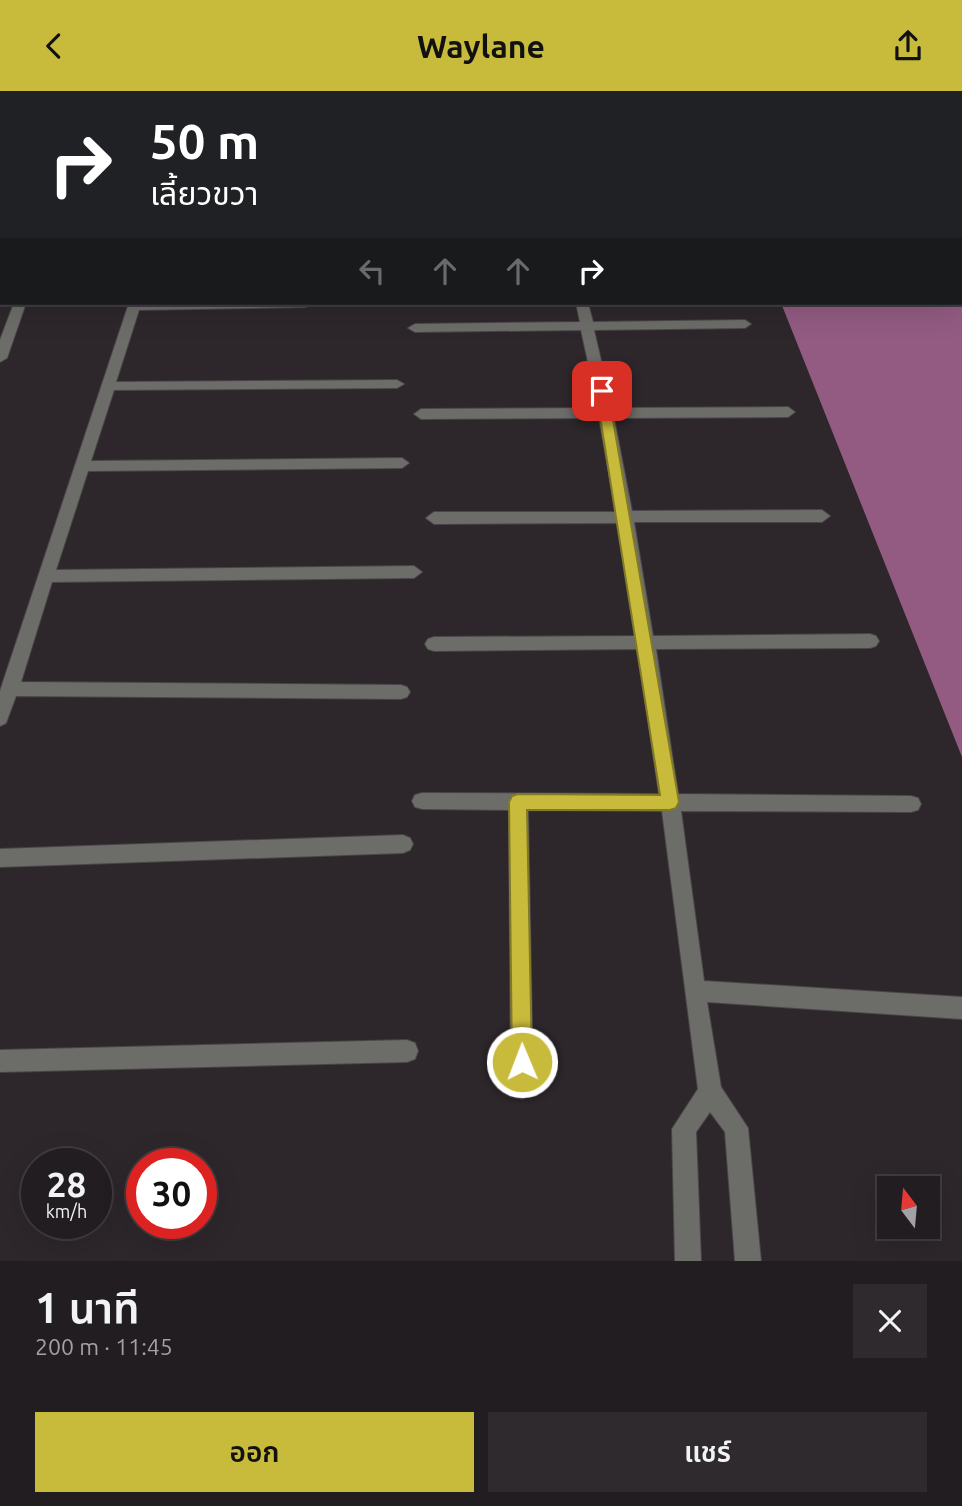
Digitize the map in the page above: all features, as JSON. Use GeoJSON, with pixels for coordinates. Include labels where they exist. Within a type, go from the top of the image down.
{"type":"FeatureCollection","features":[{"type":"Feature","properties":{"kind":"street"},"geometry":{"type":"LineString","coordinates":[[0,358],[19,305]]}},
{"type":"Feature","properties":{"kind":"street"},"geometry":{"type":"LineString","coordinates":[[0,718],[134,305]]}},
{"type":"Feature","properties":{"kind":"street"},"geometry":{"type":"LineString","coordinates":[[582,305],[607,412],[645,643],[710,1092],[736,1128],[748,1261]]}},
{"type":"Feature","properties":{"kind":"street"},"geometry":{"type":"LineString","coordinates":[[0,318],[15,318]]}},
{"type":"Feature","properties":{"kind":"street"},"geometry":{"type":"LineString","coordinates":[[415,328],[745,324]]}},
{"type":"Feature","properties":{"kind":"street"},"geometry":{"type":"LineString","coordinates":[[108,386],[397,384]]}},
{"type":"Feature","properties":{"kind":"street"},"geometry":{"type":"LineString","coordinates":[[421,414],[788,412]]}},
{"type":"Feature","properties":{"kind":"street"},"geometry":{"type":"LineString","coordinates":[[83,466],[402,463]]}},
{"type":"Feature","properties":{"kind":"street"},"geometry":{"type":"LineString","coordinates":[[434,518],[822,516]]}},
{"type":"Feature","properties":{"kind":"street"},"geometry":{"type":"LineString","coordinates":[[48,576],[414,572]]}},
{"type":"Feature","properties":{"kind":"street"},"geometry":{"type":"LineString","coordinates":[[434,644],[870,641]]}},
{"type":"Feature","properties":{"kind":"street"},"geometry":{"type":"LineString","coordinates":[[11,689],[401,692]]}},
{"type":"Feature","properties":{"kind":"street"},"geometry":{"type":"LineString","coordinates":[[422,801],[911,804]]}},
{"type":"Feature","properties":{"kind":"street"},"geometry":{"type":"LineString","coordinates":[[518,802],[522,1088]]}},
{"type":"Feature","properties":{"kind":"street"},"geometry":{"type":"LineString","coordinates":[[0,858],[403,844]]}},
{"type":"Feature","properties":{"kind":"street"},"geometry":{"type":"LineString","coordinates":[[696,991],[962,1008]]}},
{"type":"Feature","properties":{"kind":"street"},"geometry":{"type":"LineString","coordinates":[[0,1061],[407,1051]]}},
{"type":"Feature","properties":{"kind":"street"},"geometry":{"type":"LineString","coordinates":[[688,1261],[684,1129],[710,1092]]}},
{"type":"Feature","properties":{"kind":"shaded area"},"geometry":{"type":"Polygon","coordinates":[[[782,305],[962,305],[962,757],[782,305]]]}},
{"type":"Feature","properties":{"kind":"route"},"geometry":{"type":"LineString","coordinates":[[522,1062],[518,802],[670,802],[602,391]]}}]}
